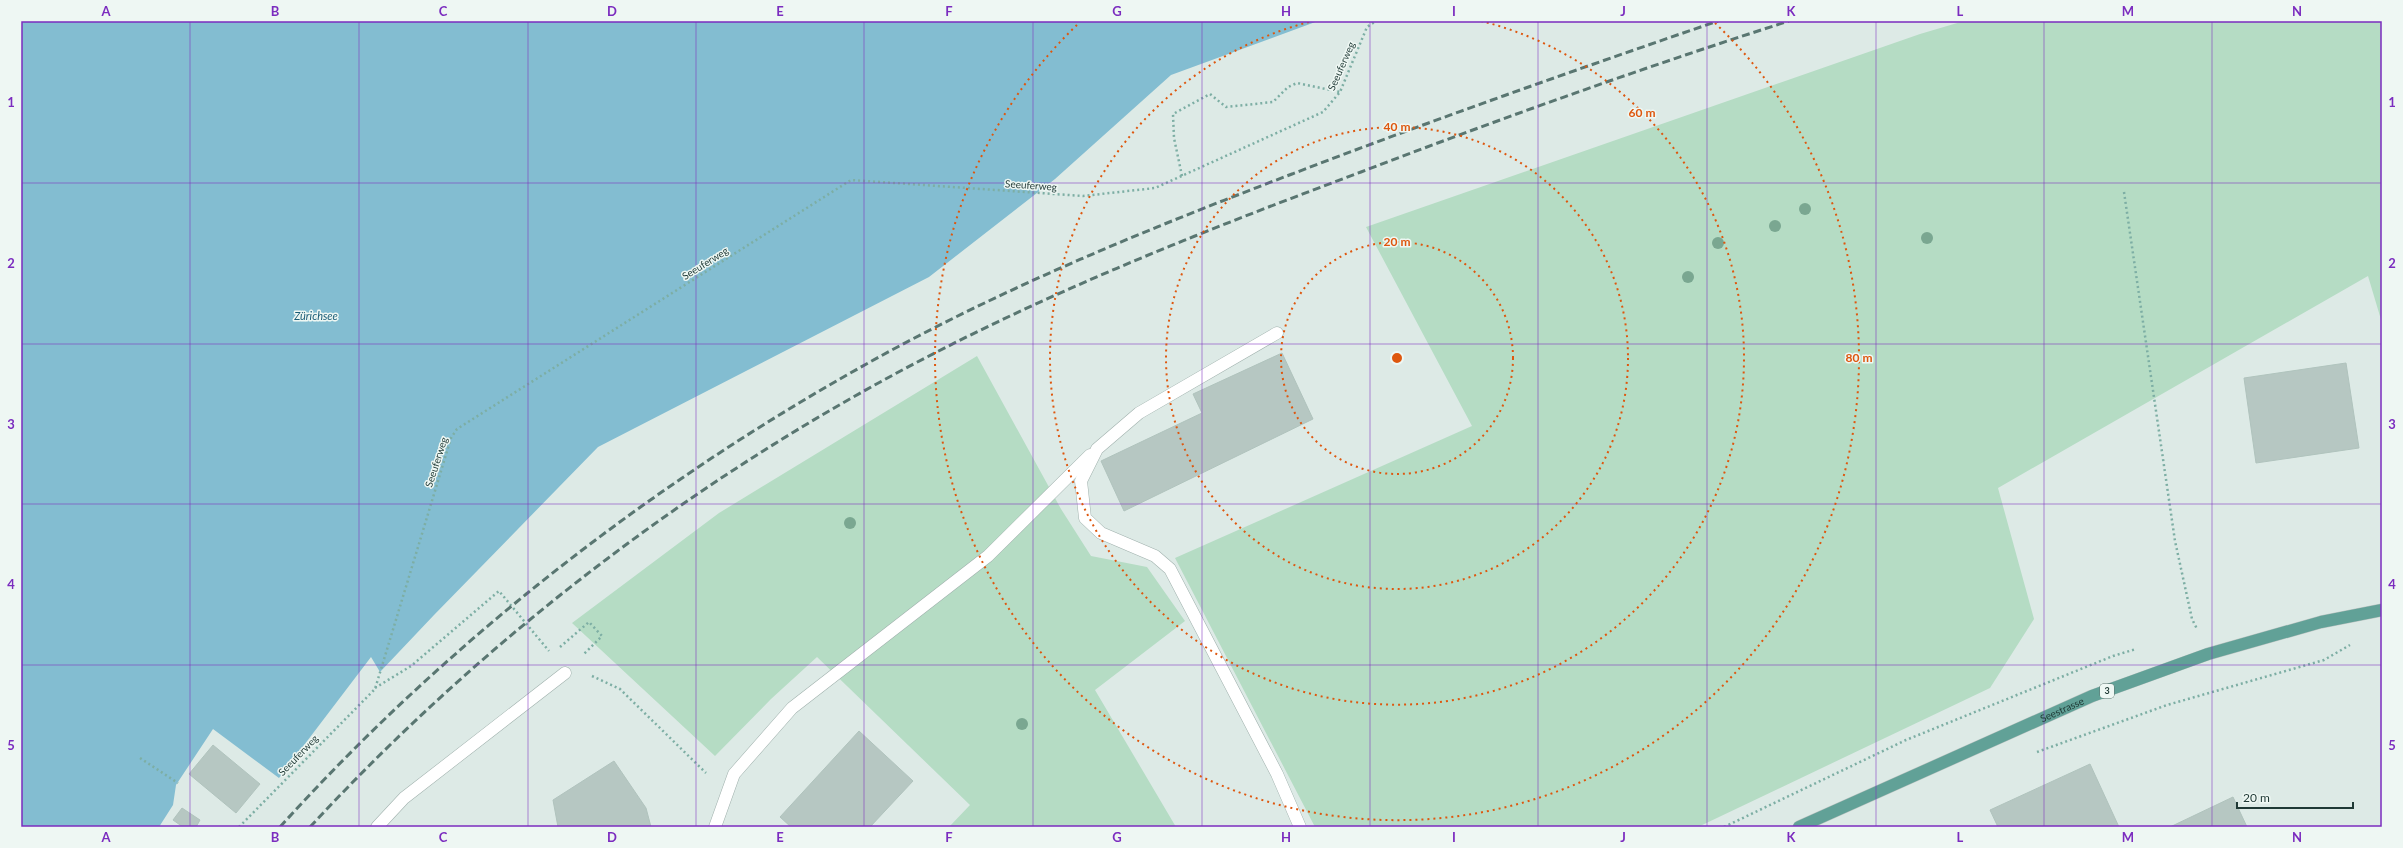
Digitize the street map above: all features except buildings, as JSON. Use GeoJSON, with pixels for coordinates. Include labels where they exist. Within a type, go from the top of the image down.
{"type":"FeatureCollection","features":[{"type":"Feature","properties":{"kind":"main road","name":"Seestrasse"},"geometry":{"type":"LineString","coordinates":[[1799,827],[2092,696],[2208,654],[2321,622],[2382,610]]}},
{"type":"Feature","properties":{"kind":"lane"},"geometry":{"type":"LineString","coordinates":[[715,827],[734,774],[792,708],[988,556],[1097,449],[1139,413],[1277,333]]}},
{"type":"Feature","properties":{"kind":"lane"},"geometry":{"type":"LineString","coordinates":[[1097,449],[1081,481],[1085,518],[1101,533],[1156,556],[1170,569],[1277,774],[1300,827]]}},
{"type":"Feature","properties":{"kind":"lane"},"geometry":{"type":"LineString","coordinates":[[377,827],[404,798],[565,673]]}},
{"type":"Feature","properties":{"kind":"path","name":"Seeuferweg"},"geometry":{"type":"LineString","coordinates":[[239,827],[374,689],[451,438],[457,429],[851,180],[1083,196],[1155,188],[1323,112],[1340,92],[1366,27],[1376,21]]}},
{"type":"Feature","properties":{"kind":"path"},"geometry":{"type":"LineString","coordinates":[[1182,176],[1174,138],[1173,114],[1210,94],[1226,107],[1273,102],[1288,87],[1297,83],[1340,92]]}},
{"type":"Feature","properties":{"kind":"path"},"geometry":{"type":"LineString","coordinates":[[2124,192],[2175,541],[2192,619],[2208,654]]}},
{"type":"Feature","properties":{"kind":"path"},"geometry":{"type":"LineString","coordinates":[[374,689],[411,666],[499,591],[552,654]]}},
{"type":"Feature","properties":{"kind":"path"},"geometry":{"type":"LineString","coordinates":[[557,650],[589,622],[602,636],[565,673]]}},
{"type":"Feature","properties":{"kind":"path"},"geometry":{"type":"LineString","coordinates":[[2034,753],[2166,705],[2324,660]]}},
{"type":"Feature","properties":{"kind":"path"},"geometry":{"type":"LineString","coordinates":[[565,673],[580,670],[620,689],[726,793]]}},
{"type":"Feature","properties":{"kind":"path"},"geometry":{"type":"LineString","coordinates":[[140,758],[178,783]]}},
{"type":"Feature","properties":{"kind":"green space"},"geometry":{"type":"Polygon","coordinates":[[[1964,21],[2382,21],[2382,323],[2368,276],[1998,488],[2034,619],[1990,688],[1698,827],[1315,827],[1175,558],[1472,426],[1366,227],[1920,34],[1964,21]]]}},
{"type":"Feature","properties":{"kind":"green space"},"geometry":{"type":"Polygon","coordinates":[[[977,356],[1061,509],[1091,556],[1147,567],[1185,621],[1095,690],[1176,827],[949,827],[970,805],[817,657],[771,699],[715,756],[572,623],[719,513],[977,356]]]}},
{"type":"Feature","properties":{"kind":"water","name":"Zürichsee"},"geometry":{"type":"Polygon","coordinates":[[[21,21],[1318,21],[1171,75],[1055,179],[929,277],[598,447],[380,672],[371,657],[279,778],[213,729],[176,785],[173,805],[159,827],[21,827],[21,21]]]}},
{"type":"Feature","properties":{"kind":"railway"},"geometry":{"type":"LineString","coordinates":[[280,827],[345,759],[412,693],[483,630],[556,570],[632,513],[709,460],[789,409],[870,362],[1025,284],[1078,260],[1184,216],[1451,115],[1718,21]]}},
{"type":"Feature","properties":{"kind":"railway"},"geometry":{"type":"LineString","coordinates":[[310,827],[373,762],[439,699],[507,639],[578,581],[651,526],[726,475],[803,426],[882,381],[998,321],[1178,243],[1414,152],[1520,113],[1681,56],[1789,21]]}}]}
